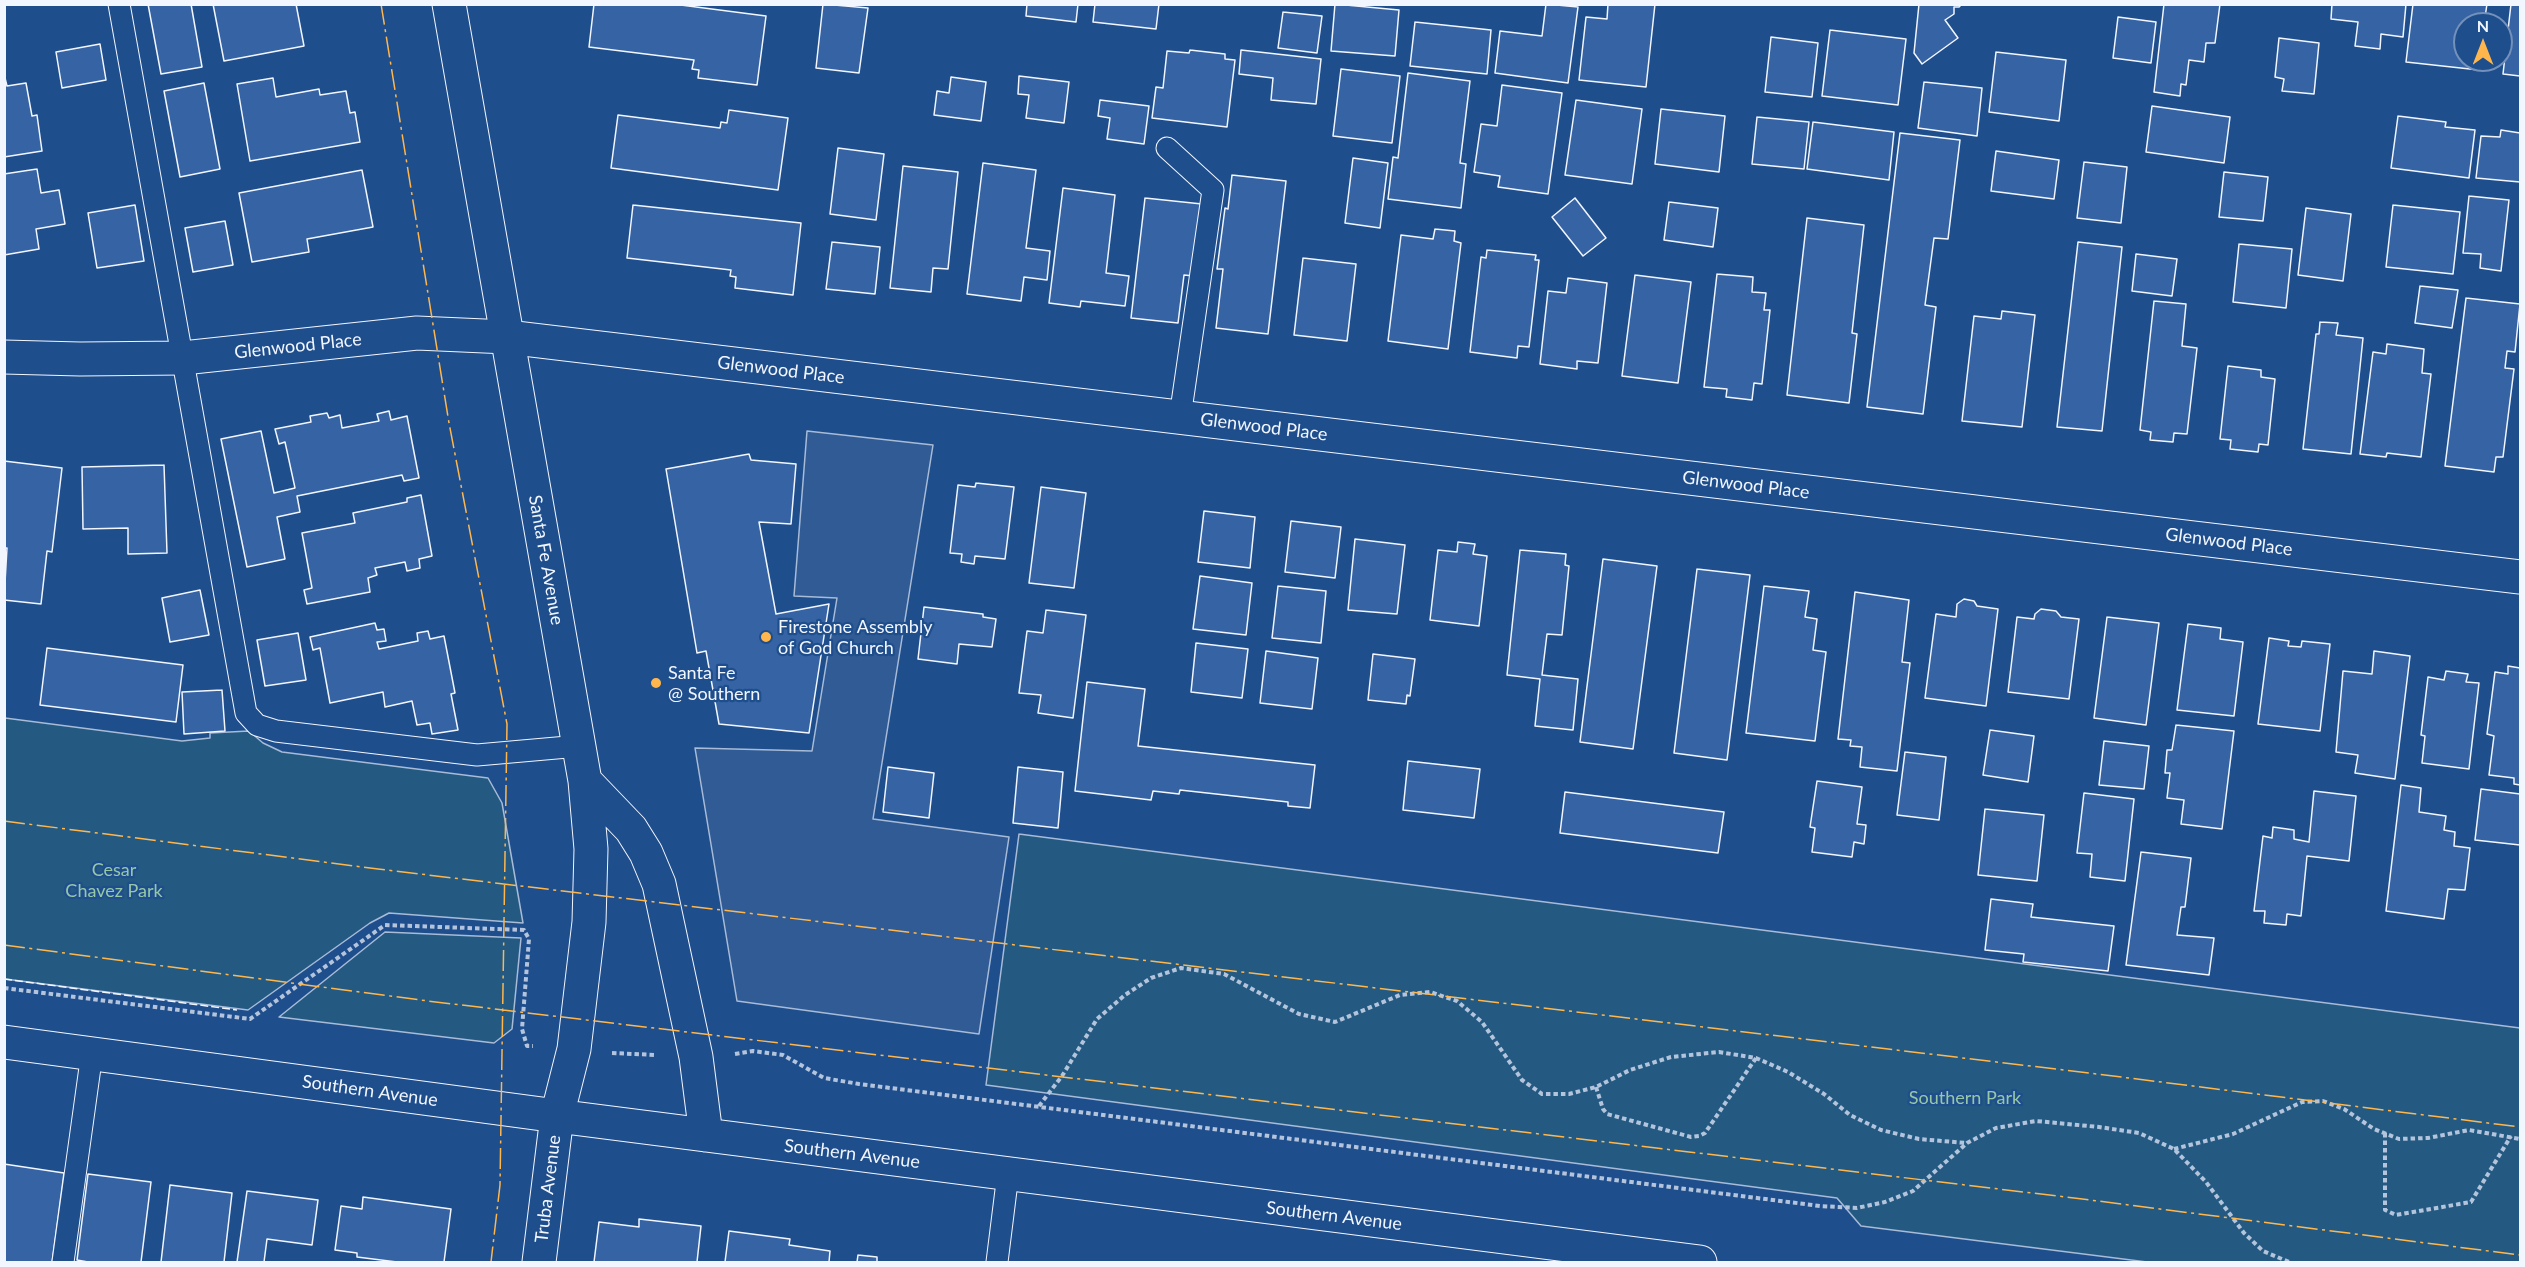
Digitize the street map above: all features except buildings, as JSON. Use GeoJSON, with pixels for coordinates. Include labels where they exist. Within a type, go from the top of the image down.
{"type":"FeatureCollection","features":[{"type":"Feature","properties":{"kind":"street","name":"Santa Fe Avenue"},"geometry":{"type":"LineString","coordinates":[[449,4],[585,781],[591,849],[589,922],[574,1049],[557,1116]]}},
{"type":"Feature","properties":{"kind":"street","name":"Glenwood Place"},"geometry":{"type":"LineString","coordinates":[[4,357],[183,358],[417,333],[507,337],[2520,577]]}},
{"type":"Feature","properties":{"kind":"street"},"geometry":{"type":"LineString","coordinates":[[585,781],[631,829],[646,853],[659,884],[696,1057],[706,1135]]}},
{"type":"Feature","properties":{"kind":"street","name":"Southern Avenue"},"geometry":{"type":"LineString","coordinates":[[4,1042],[557,1116],[1700,1263]]}},
{"type":"Feature","properties":{"kind":"street","name":"Truba Avenue"},"geometry":{"type":"LineString","coordinates":[[539,1263],[557,1116]]}},
{"type":"Feature","properties":{"kind":"lane"},"geometry":{"type":"LineString","coordinates":[[119,4],[246,713],[257,725],[286,733],[477,755],[579,746]]}},
{"type":"Feature","properties":{"kind":"lane"},"geometry":{"type":"LineString","coordinates":[[1167,148],[1213,190],[1180,417]]}},
{"type":"Feature","properties":{"kind":"lane"},"geometry":{"type":"LineString","coordinates":[[63,1263],[92,1053]]}},
{"type":"Feature","properties":{"kind":"lane"},"geometry":{"type":"LineString","coordinates":[[997,1263],[1008,1174]]}},
{"type":"Feature","properties":{"kind":"path"},"geometry":{"type":"LineString","coordinates":[[4,988],[250,1019],[385,925],[524,930],[529,939],[522,1029],[527,1046]]}},
{"type":"Feature","properties":{"kind":"path"},"geometry":{"type":"LineString","coordinates":[[1039,1106],[1062,1076],[1097,1019],[1125,995],[1151,978],[1181,968],[1224,974],[1299,1014],[1335,1022],[1400,995],[1430,992],[1457,1001],[1482,1022],[1522,1080],[1542,1094],[1569,1094],[1596,1087],[1630,1070],[1671,1057],[1719,1052],[1756,1058],[1788,1072],[1824,1094],[1850,1115],[1881,1130],[1919,1140],[1967,1143]]}},
{"type":"Feature","properties":{"kind":"path"},"geometry":{"type":"LineString","coordinates":[[733,1054],[753,1051],[783,1055],[824,1078],[859,1084],[1820,1206],[1857,1208],[1885,1202],[1913,1191],[1967,1143],[1995,1128],[2036,1122],[2139,1134],[2174,1149],[2206,1182],[2244,1233],[2263,1251],[2289,1263]]}},
{"type":"Feature","properties":{"kind":"path"},"geometry":{"type":"LineString","coordinates":[[620,1053],[660,1056]]}},
{"type":"Feature","properties":{"kind":"path"},"geometry":{"type":"LineString","coordinates":[[1596,1087],[1603,1110],[1607,1114],[1691,1137],[1699,1137],[1705,1133],[1756,1058]]}},
{"type":"Feature","properties":{"kind":"path"},"geometry":{"type":"LineString","coordinates":[[2174,1149],[2233,1134],[2302,1102],[2323,1101],[2344,1109],[2374,1129],[2399,1139],[2428,1138],[2469,1131],[2520,1139]]}},
{"type":"Feature","properties":{"kind":"path"},"geometry":{"type":"LineString","coordinates":[[2385,1134],[2385,1210],[2396,1215],[2471,1202],[2511,1136]]}},
{"type":"Feature","properties":{"kind":"green space","name":"Cesar Chavez Park"},"geometry":{"type":"Polygon","coordinates":[[[5,718],[182,741],[210,738],[210,733],[249,731],[263,743],[282,752],[488,778],[502,803],[523,923],[389,913],[370,923],[248,1010],[5,979],[5,718]]]}},
{"type":"Feature","properties":{"kind":"green space","name":"Southern Park"},"geometry":{"type":"Polygon","coordinates":[[[1019,834],[2520,1028],[2520,1262],[2147,1262],[1861,1226],[1837,1198],[986,1085],[1019,834]]]}},
{"type":"Feature","properties":{"kind":"green space"},"geometry":{"type":"Polygon","coordinates":[[[385,932],[521,938],[512,1029],[494,1043],[279,1017],[385,932]]]}},
{"type":"Feature","properties":{"kind":"shaded area"},"geometry":{"type":"Polygon","coordinates":[[[807,431],[933,445],[873,819],[1009,837],[979,1034],[737,1001],[695,748],[812,751],[837,598],[794,596],[807,431]]]}},
{"type":"Feature","properties":{"kind":"fence"},"geometry":{"type":"LineString","coordinates":[[4,979],[237,1010]]}},
{"type":"Feature","properties":{"kind":"power"},"geometry":{"type":"LineString","coordinates":[[381,4],[449,423],[507,724],[500,1185],[491,1262]]}},
{"type":"Feature","properties":{"kind":"power"},"geometry":{"type":"LineString","coordinates":[[4,821],[378,869],[2089,1073],[2520,1127]]}},
{"type":"Feature","properties":{"kind":"power"},"geometry":{"type":"LineString","coordinates":[[4,945],[428,1001],[2074,1198],[2520,1255]]}},
{"type":"Feature","properties":{"kind":"place","name":"Firestone Assembly of God Church"},"geometry":{"type":"Point","coordinates":[766,637]}},
{"type":"Feature","properties":{"kind":"place","name":"Santa Fe @ Southern"},"geometry":{"type":"Point","coordinates":[656,683]}}]}
